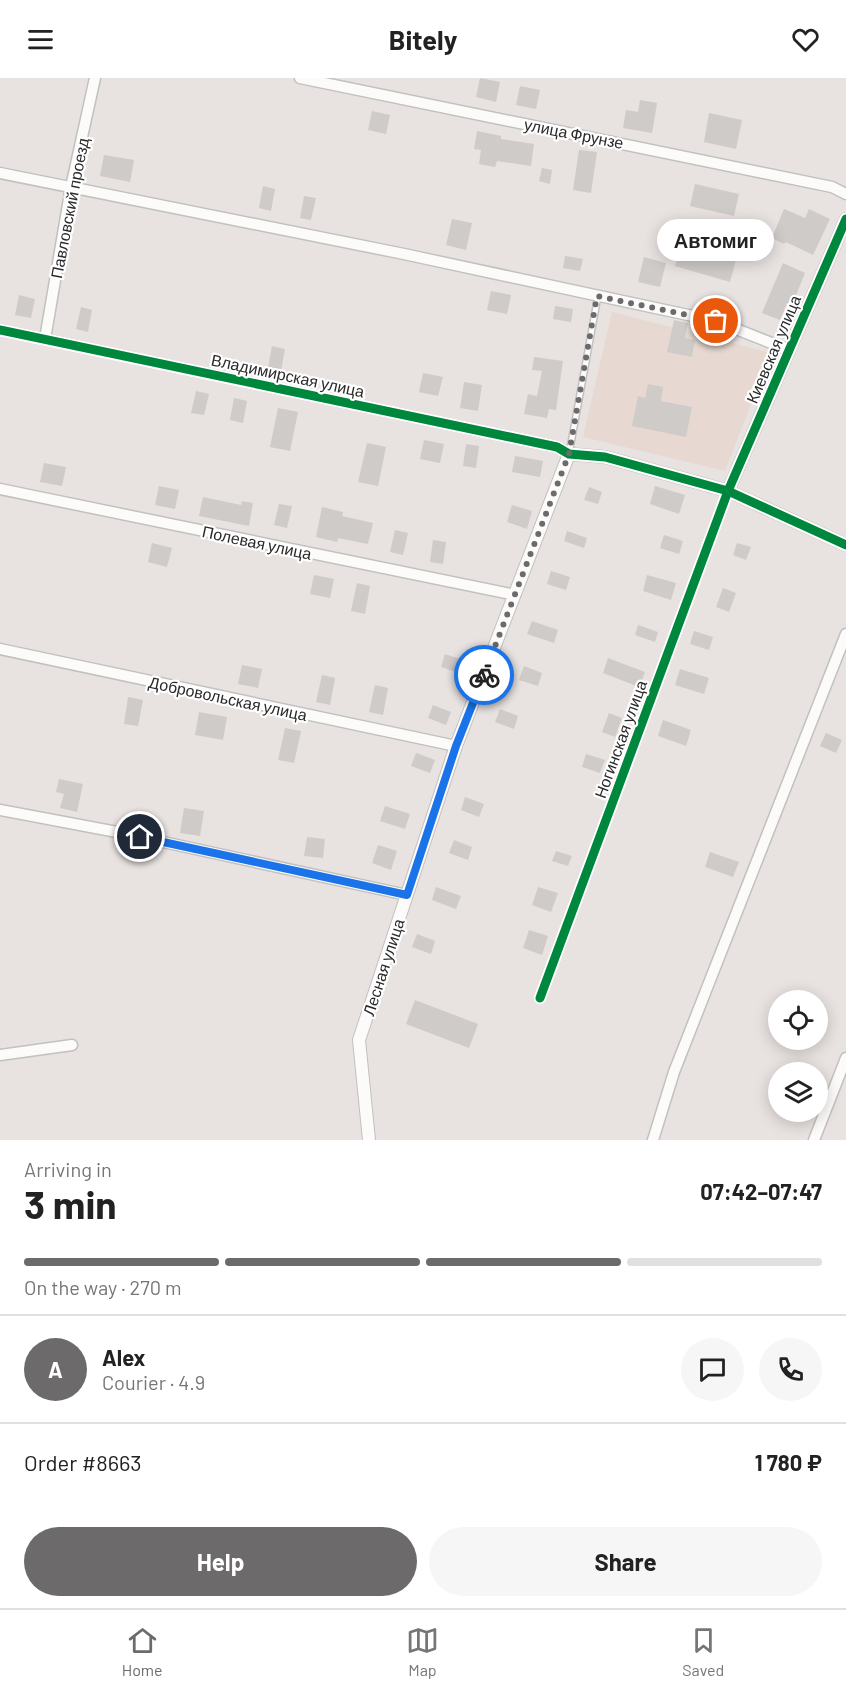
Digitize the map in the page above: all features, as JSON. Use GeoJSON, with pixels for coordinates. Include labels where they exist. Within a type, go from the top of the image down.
{"type":"FeatureCollection","features":[{"type":"Feature","properties":{"kind":"street","name":"Павловский проезд"},"geometry":{"type":"LineString","coordinates":[[45,339],[71,187],[95,78]]}},
{"type":"Feature","properties":{"kind":"street","name":"улица Фрунзе"},"geometry":{"type":"LineString","coordinates":[[300,78],[832,187],[846,194]]}},
{"type":"Feature","properties":{"kind":"street"},"geometry":{"type":"LineString","coordinates":[[0,173],[404,254],[716,321],[789,350]]}},
{"type":"Feature","properties":{"kind":"street","name":"Киевская улица"},"geometry":{"type":"LineString","coordinates":[[728,491],[846,219]]}},
{"type":"Feature","properties":{"kind":"street","name":"Владимирская улица"},"geometry":{"type":"LineString","coordinates":[[0,330],[557,447],[569,454]]}},
{"type":"Feature","properties":{"kind":"street"},"geometry":{"type":"LineString","coordinates":[[569,454],[605,457],[728,491],[846,545]]}},
{"type":"Feature","properties":{"kind":"street","name":"Лесная улица"},"geometry":{"type":"LineString","coordinates":[[369,1140],[359,1040],[456,746],[569,454]]}},
{"type":"Feature","properties":{"kind":"street","name":"Полевая улица"},"geometry":{"type":"LineString","coordinates":[[0,489],[515,595]]}},
{"type":"Feature","properties":{"kind":"street","name":"Ногинская улица"},"geometry":{"type":"LineString","coordinates":[[540,998],[728,491]]}},
{"type":"Feature","properties":{"kind":"street"},"geometry":{"type":"LineString","coordinates":[[653,1140],[674,1072],[846,634]]}},
{"type":"Feature","properties":{"kind":"street","name":"Добровольская улица"},"geometry":{"type":"LineString","coordinates":[[0,649],[456,746]]}},
{"type":"Feature","properties":{"kind":"street"},"geometry":{"type":"LineString","coordinates":[[0,810],[129,835],[407,895]]}},
{"type":"Feature","properties":{"kind":"street"},"geometry":{"type":"LineString","coordinates":[[0,1055],[72,1045]]}},
{"type":"Feature","properties":{"kind":"street"},"geometry":{"type":"LineString","coordinates":[[814,1140],[846,1059]]}},
{"type":"Feature","properties":{"kind":"lane"},"geometry":{"type":"LineString","coordinates":[[569,454],[597,296]]}},
{"type":"Feature","properties":{"kind":"shaded area"},"geometry":{"type":"Polygon","coordinates":[[[612,312],[771,353],[725,471],[583,437],[612,312]]]}},
{"type":"Feature","properties":{"kind":"building"},"geometry":{"type":"Polygon","coordinates":[[[480,78],[500,82],[496,102],[476,97],[480,78]]]}},
{"type":"Feature","properties":{"kind":"building"},"geometry":{"type":"Polygon","coordinates":[[[520,86],[540,90],[536,109],[516,105],[520,86]]]}},
{"type":"Feature","properties":{"kind":"building"},"geometry":{"type":"Polygon","coordinates":[[[640,100],[657,103],[652,133],[623,128],[626,110],[638,112],[640,100]]]}},
{"type":"Feature","properties":{"kind":"building"},"geometry":{"type":"Polygon","coordinates":[[[372,111],[390,115],[386,134],[368,130],[372,111]]]}},
{"type":"Feature","properties":{"kind":"building"},"geometry":{"type":"Polygon","coordinates":[[[709,113],[742,120],[736,149],[704,142],[709,113]]]}},
{"type":"Feature","properties":{"kind":"building"},"geometry":{"type":"Polygon","coordinates":[[[477,131],[501,136],[501,139],[534,144],[531,166],[497,161],[495,167],[479,164],[481,150],[474,149],[477,131]]]}},
{"type":"Feature","properties":{"kind":"building"},"geometry":{"type":"Polygon","coordinates":[[[579,150],[597,152],[591,193],[573,190],[579,150]]]}},
{"type":"Feature","properties":{"kind":"building"},"geometry":{"type":"Polygon","coordinates":[[[104,155],[134,160],[130,182],[100,176],[104,155]]]}},
{"type":"Feature","properties":{"kind":"building"},"geometry":{"type":"Polygon","coordinates":[[[542,168],[552,170],[550,184],[539,181],[542,168]]]}},
{"type":"Feature","properties":{"kind":"building"},"geometry":{"type":"Polygon","coordinates":[[[695,184],[739,194],[734,216],[690,206],[695,184]]]}},
{"type":"Feature","properties":{"kind":"building"},"geometry":{"type":"Polygon","coordinates":[[[263,186],[275,189],[271,211],[259,208],[263,186]]]}},
{"type":"Feature","properties":{"kind":"building"},"geometry":{"type":"Polygon","coordinates":[[[304,196],[316,198],[311,220],[300,218],[304,196]]]}},
{"type":"Feature","properties":{"kind":"building"},"geometry":{"type":"Polygon","coordinates":[[[784,209],[805,218],[809,209],[830,219],[813,255],[772,238],[784,209]]]}},
{"type":"Feature","properties":{"kind":"building"},"geometry":{"type":"Polygon","coordinates":[[[452,219],[472,223],[466,250],[446,245],[452,219]]]}},
{"type":"Feature","properties":{"kind":"building"},"geometry":{"type":"Polygon","coordinates":[[[685,230],[740,245],[730,282],[675,266],[685,230]]]}},
{"type":"Feature","properties":{"kind":"building"},"geometry":{"type":"Polygon","coordinates":[[[565,256],[583,259],[580,271],[563,268],[565,256]]]}},
{"type":"Feature","properties":{"kind":"building"},"geometry":{"type":"Polygon","coordinates":[[[644,257],[666,263],[660,287],[638,282],[644,257]]]}},
{"type":"Feature","properties":{"kind":"building"},"geometry":{"type":"Polygon","coordinates":[[[783,263],[805,273],[792,305],[787,303],[780,320],[762,313],[783,263]]]}},
{"type":"Feature","properties":{"kind":"building"},"geometry":{"type":"Polygon","coordinates":[[[491,291],[511,295],[507,314],[487,310],[491,291]]]}},
{"type":"Feature","properties":{"kind":"building"},"geometry":{"type":"Polygon","coordinates":[[[19,295],[35,299],[31,318],[15,315],[19,295]]]}},
{"type":"Feature","properties":{"kind":"building"},"geometry":{"type":"Polygon","coordinates":[[[555,306],[573,309],[571,322],[553,319],[555,306]]]}},
{"type":"Feature","properties":{"kind":"building"},"geometry":{"type":"Polygon","coordinates":[[[81,307],[92,310],[88,332],[76,329],[81,307]]]}},
{"type":"Feature","properties":{"kind":"building"},"geometry":{"type":"Polygon","coordinates":[[[674,320],[688,323],[685,338],[695,340],[692,357],[667,352],[674,320]]]}},
{"type":"Feature","properties":{"kind":"building"},"geometry":{"type":"Polygon","coordinates":[[[272,346],[285,349],[281,371],[268,368],[272,346]]]}},
{"type":"Feature","properties":{"kind":"building"},"geometry":{"type":"Polygon","coordinates":[[[534,357],[563,361],[556,410],[549,409],[547,418],[524,414],[528,394],[537,396],[542,371],[532,370],[534,357]]]}},
{"type":"Feature","properties":{"kind":"building"},"geometry":{"type":"Polygon","coordinates":[[[423,373],[443,377],[438,396],[419,392],[423,373]]]}},
{"type":"Feature","properties":{"kind":"building"},"geometry":{"type":"Polygon","coordinates":[[[464,382],[482,385],[478,411],[460,408],[464,382]]]}},
{"type":"Feature","properties":{"kind":"building"},"geometry":{"type":"Polygon","coordinates":[[[648,384],[663,387],[661,401],[692,407],[686,437],[632,426],[638,396],[645,398],[648,384]]]}},
{"type":"Feature","properties":{"kind":"building"},"geometry":{"type":"Polygon","coordinates":[[[196,391],[209,394],[204,415],[191,413],[196,391]]]}},
{"type":"Feature","properties":{"kind":"building"},"geometry":{"type":"Polygon","coordinates":[[[234,398],[247,401],[243,423],[230,420],[234,398]]]}},
{"type":"Feature","properties":{"kind":"building"},"geometry":{"type":"Polygon","coordinates":[[[278,408],[298,412],[290,451],[270,447],[278,408]]]}},
{"type":"Feature","properties":{"kind":"building"},"geometry":{"type":"Polygon","coordinates":[[[424,440],[444,444],[440,463],[420,459],[424,440]]]}},
{"type":"Feature","properties":{"kind":"building"},"geometry":{"type":"Polygon","coordinates":[[[367,443],[386,447],[378,486],[358,482],[367,443]]]}},
{"type":"Feature","properties":{"kind":"building"},"geometry":{"type":"Polygon","coordinates":[[[466,444],[479,446],[476,468],[463,466],[466,444]]]}},
{"type":"Feature","properties":{"kind":"building"},"geometry":{"type":"Polygon","coordinates":[[[515,456],[543,461],[540,477],[512,472],[515,456]]]}},
{"type":"Feature","properties":{"kind":"building"},"geometry":{"type":"Polygon","coordinates":[[[44,463],[66,467],[62,486],[40,482],[44,463]]]}},
{"type":"Feature","properties":{"kind":"building"},"geometry":{"type":"Polygon","coordinates":[[[159,486],[179,490],[175,509],[155,505],[159,486]]]}},
{"type":"Feature","properties":{"kind":"building"},"geometry":{"type":"Polygon","coordinates":[[[655,486],[685,495],[679,514],[650,504],[655,486]]]}},
{"type":"Feature","properties":{"kind":"building"},"geometry":{"type":"Polygon","coordinates":[[[589,487],[602,492],[598,504],[584,500],[589,487]]]}},
{"type":"Feature","properties":{"kind":"building"},"geometry":{"type":"Polygon","coordinates":[[[203,497],[241,505],[242,501],[253,503],[249,526],[199,516],[203,497]]]}},
{"type":"Feature","properties":{"kind":"building"},"geometry":{"type":"Polygon","coordinates":[[[279,504],[292,506],[287,528],[274,525],[279,504]]]}},
{"type":"Feature","properties":{"kind":"building"},"geometry":{"type":"Polygon","coordinates":[[[512,505],[532,511],[527,529],[507,522],[512,505]]]}},
{"type":"Feature","properties":{"kind":"building"},"geometry":{"type":"Polygon","coordinates":[[[322,507],[343,512],[342,516],[373,523],[368,544],[338,538],[337,542],[316,537],[322,507]]]}},
{"type":"Feature","properties":{"kind":"building"},"geometry":{"type":"Polygon","coordinates":[[[395,530],[408,533],[403,555],[390,552],[395,530]]]}},
{"type":"Feature","properties":{"kind":"building"},"geometry":{"type":"Polygon","coordinates":[[[567,531],[587,538],[584,548],[564,541],[567,531]]]}},
{"type":"Feature","properties":{"kind":"building"},"geometry":{"type":"Polygon","coordinates":[[[664,535],[683,541],[679,554],[660,548],[664,535]]]}},
{"type":"Feature","properties":{"kind":"building"},"geometry":{"type":"Polygon","coordinates":[[[433,540],[446,542],[443,564],[430,562],[433,540]]]}},
{"type":"Feature","properties":{"kind":"building"},"geometry":{"type":"Polygon","coordinates":[[[152,543],[172,548],[167,567],[148,562],[152,543]]]}},
{"type":"Feature","properties":{"kind":"building"},"geometry":{"type":"Polygon","coordinates":[[[737,543],[751,547],[746,560],[733,555],[737,543]]]}},
{"type":"Feature","properties":{"kind":"building"},"geometry":{"type":"Polygon","coordinates":[[[551,571],[570,577],[566,590],[547,584],[551,571]]]}},
{"type":"Feature","properties":{"kind":"building"},"geometry":{"type":"Polygon","coordinates":[[[314,575],[334,579],[330,598],[310,594],[314,575]]]}},
{"type":"Feature","properties":{"kind":"building"},"geometry":{"type":"Polygon","coordinates":[[[647,575],[676,583],[671,600],[643,591],[647,575]]]}},
{"type":"Feature","properties":{"kind":"building"},"geometry":{"type":"Polygon","coordinates":[[[357,583],[370,586],[365,614],[351,611],[357,583]]]}},
{"type":"Feature","properties":{"kind":"building"},"geometry":{"type":"Polygon","coordinates":[[[723,588],[736,593],[729,612],[716,607],[723,588]]]}},
{"type":"Feature","properties":{"kind":"building"},"geometry":{"type":"Polygon","coordinates":[[[532,621],[558,630],[554,643],[527,634],[532,621]]]}},
{"type":"Feature","properties":{"kind":"building"},"geometry":{"type":"Polygon","coordinates":[[[638,625],[658,632],[655,642],[635,635],[638,625]]]}},
{"type":"Feature","properties":{"kind":"building"},"geometry":{"type":"Polygon","coordinates":[[[694,631],[713,637],[709,650],[690,644],[694,631]]]}},
{"type":"Feature","properties":{"kind":"building"},"geometry":{"type":"Polygon","coordinates":[[[445,654],[472,663],[467,676],[441,667],[445,654]]]}},
{"type":"Feature","properties":{"kind":"building"},"geometry":{"type":"Polygon","coordinates":[[[608,658],[645,672],[639,687],[603,673],[608,658]]]}},
{"type":"Feature","properties":{"kind":"building"},"geometry":{"type":"Polygon","coordinates":[[[242,665],[262,669],[258,688],[238,684],[242,665]]]}},
{"type":"Feature","properties":{"kind":"building"},"geometry":{"type":"Polygon","coordinates":[[[524,666],[542,673],[538,686],[519,680],[524,666]]]}},
{"type":"Feature","properties":{"kind":"building"},"geometry":{"type":"Polygon","coordinates":[[[680,669],[709,678],[704,694],[675,685],[680,669]]]}},
{"type":"Feature","properties":{"kind":"building"},"geometry":{"type":"Polygon","coordinates":[[[322,675],[335,678],[330,705],[316,702],[322,675]]]}},
{"type":"Feature","properties":{"kind":"building"},"geometry":{"type":"Polygon","coordinates":[[[375,685],[388,688],[383,715],[369,712],[375,685]]]}},
{"type":"Feature","properties":{"kind":"building"},"geometry":{"type":"Polygon","coordinates":[[[128,697],[143,700],[138,726],[124,724],[128,697]]]}},
{"type":"Feature","properties":{"kind":"building"},"geometry":{"type":"Polygon","coordinates":[[[433,705],[451,712],[446,725],[428,718],[433,705]]]}},
{"type":"Feature","properties":{"kind":"building"},"geometry":{"type":"Polygon","coordinates":[[[500,709],[518,716],[514,729],[495,722],[500,709]]]}},
{"type":"Feature","properties":{"kind":"building"},"geometry":{"type":"Polygon","coordinates":[[[199,712],[227,717],[223,740],[195,735],[199,712]]]}},
{"type":"Feature","properties":{"kind":"building"},"geometry":{"type":"Polygon","coordinates":[[[609,713],[622,718],[615,737],[602,732],[609,713]]]}},
{"type":"Feature","properties":{"kind":"building"},"geometry":{"type":"Polygon","coordinates":[[[663,720],[691,730],[686,746],[658,736],[663,720]]]}},
{"type":"Feature","properties":{"kind":"building"},"geometry":{"type":"Polygon","coordinates":[[[285,728],[301,731],[294,763],[278,760],[285,728]]]}},
{"type":"Feature","properties":{"kind":"building"},"geometry":{"type":"Polygon","coordinates":[[[826,733],[842,740],[836,753],[820,746],[826,733]]]}},
{"type":"Feature","properties":{"kind":"building"},"geometry":{"type":"Polygon","coordinates":[[[416,753],[435,760],[430,773],[411,766],[416,753]]]}},
{"type":"Feature","properties":{"kind":"building"},"geometry":{"type":"Polygon","coordinates":[[[586,754],[605,760],[600,773],[582,767],[586,754]]]}},
{"type":"Feature","properties":{"kind":"building"},"geometry":{"type":"Polygon","coordinates":[[[59,779],[83,784],[77,812],[60,808],[64,794],[56,792],[59,779]]]}},
{"type":"Feature","properties":{"kind":"building"},"geometry":{"type":"Polygon","coordinates":[[[465,797],[484,804],[479,817],[461,810],[465,797]]]}},
{"type":"Feature","properties":{"kind":"building"},"geometry":{"type":"Polygon","coordinates":[[[385,806],[410,814],[405,829],[380,821],[385,806]]]}},
{"type":"Feature","properties":{"kind":"building"},"geometry":{"type":"Polygon","coordinates":[[[184,808],[204,811],[200,836],[180,833],[184,808]]]}},
{"type":"Feature","properties":{"kind":"building"},"geometry":{"type":"Polygon","coordinates":[[[307,837],[325,839],[323,858],[304,856],[307,837]]]}},
{"type":"Feature","properties":{"kind":"building"},"geometry":{"type":"Polygon","coordinates":[[[454,840],[472,847],[468,860],[449,853],[454,840]]]}},
{"type":"Feature","properties":{"kind":"building"},"geometry":{"type":"Polygon","coordinates":[[[378,845],[397,851],[391,870],[372,863],[378,845]]]}},
{"type":"Feature","properties":{"kind":"building"},"geometry":{"type":"Polygon","coordinates":[[[556,851],[572,856],[568,866],[552,861],[556,851]]]}},
{"type":"Feature","properties":{"kind":"building"},"geometry":{"type":"Polygon","coordinates":[[[710,852],[739,862],[733,877],[705,867],[710,852]]]}},
{"type":"Feature","properties":{"kind":"building"},"geometry":{"type":"Polygon","coordinates":[[[436,887],[461,896],[456,909],[432,900],[436,887]]]}},
{"type":"Feature","properties":{"kind":"building"},"geometry":{"type":"Polygon","coordinates":[[[538,887],[558,893],[551,912],[532,905],[538,887]]]}},
{"type":"Feature","properties":{"kind":"building"},"geometry":{"type":"Polygon","coordinates":[[[529,930],[548,936],[542,955],[523,948],[529,930]]]}},
{"type":"Feature","properties":{"kind":"building"},"geometry":{"type":"Polygon","coordinates":[[[417,934],[435,941],[431,954],[412,947],[417,934]]]}},
{"type":"Feature","properties":{"kind":"building"},"geometry":{"type":"Polygon","coordinates":[[[415,1000],[478,1024],[469,1048],[406,1024],[415,1000]]]}},
{"type":"Feature","properties":{"kind":"cycle path"},"geometry":{"type":"LineString","coordinates":[[540,998],[728,491],[846,219]]}},
{"type":"Feature","properties":{"kind":"cycle path"},"geometry":{"type":"LineString","coordinates":[[0,330],[557,447],[569,454],[605,457],[728,491],[846,545]]}},
{"type":"Feature","properties":{"kind":"way so far"},"geometry":{"type":"LineString","coordinates":[[484,675],[569,454],[597,296],[716,321]]}},
{"type":"Feature","properties":{"kind":"place","name":"Автомиг"},"geometry":{"type":"Point","coordinates":[716,321]}},
{"type":"Feature","properties":{"kind":"route"},"geometry":{"type":"LineString","coordinates":[[140,837],[407,895],[456,746],[484,675]]}}]}
